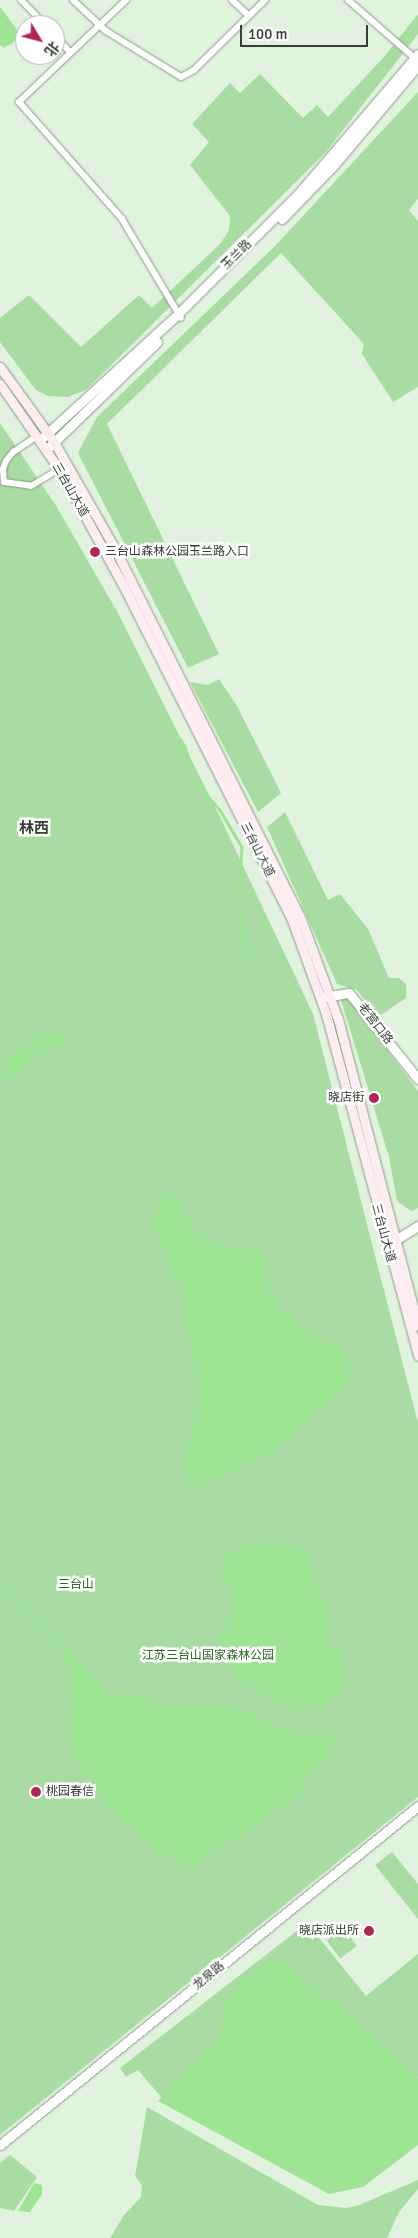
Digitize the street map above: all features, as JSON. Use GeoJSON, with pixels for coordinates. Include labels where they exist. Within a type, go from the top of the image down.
{"type":"FeatureCollection","features":[{"type":"Feature","properties":{"kind":"main road","name":"三台山大道"},"geometry":{"type":"LineString","coordinates":[[0,367],[51,439],[122,562],[262,836],[302,919],[330,994],[418,1326]]}},
{"type":"Feature","properties":{"kind":"main road","name":"三台山大道"},"geometry":{"type":"LineString","coordinates":[[0,384],[59,469],[123,585],[292,920],[321,998],[386,1245],[418,1356]]}},
{"type":"Feature","properties":{"kind":"street"},"geometry":{"type":"LineString","coordinates":[[21,0],[35,15]]}},
{"type":"Feature","properties":{"kind":"street"},"geometry":{"type":"LineString","coordinates":[[73,0],[99,25],[181,76],[194,70],[264,0]]}},
{"type":"Feature","properties":{"kind":"street"},"geometry":{"type":"LineString","coordinates":[[126,0],[19,102],[122,219],[180,316]]}},
{"type":"Feature","properties":{"kind":"street"},"geometry":{"type":"LineString","coordinates":[[232,0],[248,16]]}},
{"type":"Feature","properties":{"kind":"street"},"geometry":{"type":"LineString","coordinates":[[348,0],[417,59]]}},
{"type":"Feature","properties":{"kind":"street"},"geometry":{"type":"LineString","coordinates":[[65,47],[70,53]]}},
{"type":"Feature","properties":{"kind":"street","name":"玉兰路"},"geometry":{"type":"LineString","coordinates":[[46,450],[51,439],[333,166],[417,59]]}},
{"type":"Feature","properties":{"kind":"street","name":"玉兰路"},"geometry":{"type":"LineString","coordinates":[[51,439],[38,438],[13,452],[3,469],[2,484],[31,486],[59,469]]}},
{"type":"Feature","properties":{"kind":"street","name":"老营口路"},"geometry":{"type":"LineString","coordinates":[[330,994],[349,993],[359,1002],[418,1079]]}},
{"type":"Feature","properties":{"kind":"street"},"geometry":{"type":"LineString","coordinates":[[321,998],[330,994]]}},
{"type":"Feature","properties":{"kind":"street"},"geometry":{"type":"LineString","coordinates":[[386,1245],[396,1242],[418,1226]]}},
{"type":"Feature","properties":{"kind":"street","name":"龙泉路"},"geometry":{"type":"LineString","coordinates":[[0,2145],[418,1806]]}},
{"type":"Feature","properties":{"kind":"green space"},"geometry":{"type":"Polygon","coordinates":[[[418,14],[418,34],[326,152],[86,390],[68,397],[48,396],[36,390],[0,342],[0,318],[29,295],[81,347],[139,295],[152,308],[220,244],[229,230],[230,216],[190,165],[209,142],[192,124],[230,83],[240,93],[260,74],[303,118],[317,105],[328,117],[383,58],[418,14]]]}},
{"type":"Feature","properties":{"kind":"green space"},"geometry":{"type":"Polygon","coordinates":[[[418,92],[418,199],[409,210],[418,221],[418,387],[393,402],[362,354],[364,344],[281,253],[107,424],[219,654],[188,668],[78,453],[97,417],[275,246],[418,92]]]}},
{"type":"Feature","properties":{"kind":"green space","name":"江苏三台山国家森林公园"},"geometry":{"type":"Polygon","coordinates":[[[0,423],[55,504],[118,613],[220,817],[313,1014],[418,1423],[418,1797],[0,2135],[0,423]]]}},
{"type":"Feature","properties":{"kind":"green space"},"geometry":{"type":"Polygon","coordinates":[[[219,679],[237,706],[281,793],[258,812],[190,682],[208,685],[219,679]]]}},
{"type":"Feature","properties":{"kind":"green space"},"geometry":{"type":"Polygon","coordinates":[[[285,812],[328,900],[340,894],[368,929],[389,978],[399,978],[406,984],[406,998],[381,1015],[376,1014],[357,990],[337,984],[267,827],[285,812]]]}},
{"type":"Feature","properties":{"kind":"green space"},"geometry":{"type":"Polygon","coordinates":[[[343,997],[348,998],[418,1091],[418,1208],[411,1211],[397,1201],[389,1157],[341,1000],[343,997]]]}},
{"type":"Feature","properties":{"kind":"green space"},"geometry":{"type":"Polygon","coordinates":[[[392,1852],[418,1884],[418,1919],[375,1865],[392,1852]]]}},
{"type":"Feature","properties":{"kind":"green space"},"geometry":{"type":"Polygon","coordinates":[[[307,1923],[366,1996],[418,1954],[418,2078],[354,2017],[319,1993],[224,2008],[220,2035],[162,2098],[138,2070],[126,2077],[120,2068],[307,1923]]]}},
{"type":"Feature","properties":{"kind":"green space"},"geometry":{"type":"Polygon","coordinates":[[[342,1926],[357,1946],[340,1959],[325,1939],[342,1926]]]}},
{"type":"Feature","properties":{"kind":"green space"},"geometry":{"type":"Polygon","coordinates":[[[147,2107],[318,2205],[347,2208],[359,2205],[418,2180],[418,2189],[399,2212],[387,2238],[110,2238],[124,2215],[141,2197],[142,2186],[135,2176],[147,2107]]]}},
{"type":"Feature","properties":{"kind":"green space"},"geometry":{"type":"Polygon","coordinates":[[[10,2155],[37,2177],[14,2211],[0,2208],[0,2163],[10,2155]]]}},
{"type":"Feature","properties":{"kind":"shaded area"},"geometry":{"type":"Polygon","coordinates":[[[0,7],[15,27],[15,39],[14,42],[4,48],[0,45],[0,7]]]}},
{"type":"Feature","properties":{"kind":"shaded area"},"geometry":{"type":"Polygon","coordinates":[[[55,1028],[61,1032],[65,1045],[48,1047],[16,1074],[4,1078],[0,1068],[11,1054],[55,1028]]]}},
{"type":"Feature","properties":{"kind":"shaded area"},"geometry":{"type":"Polygon","coordinates":[[[170,1190],[190,1224],[211,1244],[248,1248],[269,1259],[269,1288],[277,1307],[309,1332],[346,1351],[352,1378],[344,1389],[266,1456],[189,1492],[186,1465],[195,1412],[194,1360],[181,1292],[151,1218],[170,1190]]]}},
{"type":"Feature","properties":{"kind":"shaded area"},"geometry":{"type":"Polygon","coordinates":[[[266,1542],[284,1542],[299,1550],[316,1572],[313,1580],[318,1593],[328,1601],[330,1625],[324,1646],[340,1651],[347,1686],[319,1708],[291,1711],[230,1673],[220,1643],[235,1599],[217,1569],[229,1551],[266,1542]]]}},
{"type":"Feature","properties":{"kind":"shaded area"},"geometry":{"type":"Polygon","coordinates":[[[55,1634],[107,1692],[138,1696],[160,1704],[207,1703],[250,1712],[293,1734],[342,1733],[329,1759],[306,1777],[296,1795],[245,1833],[208,1854],[191,1875],[110,1812],[74,1756],[66,1730],[71,1707],[67,1667],[55,1634]]]}},
{"type":"Feature","properties":{"kind":"shaded area"},"geometry":{"type":"Polygon","coordinates":[[[280,1958],[319,1992],[354,2017],[418,2078],[418,2145],[363,2187],[329,2194],[158,2101],[220,2035],[224,2007],[236,1984],[280,1958]]]}},
{"type":"Feature","properties":{"kind":"shaded area"},"geometry":{"type":"Polygon","coordinates":[[[34,2183],[42,2185],[42,2194],[30,2212],[18,2211],[34,2183]]]}},
{"type":"Feature","properties":{"kind":"waterway"},"geometry":{"type":"LineString","coordinates":[[171,724],[177,735]]}},
{"type":"Feature","properties":{"kind":"waterway"},"geometry":{"type":"LineString","coordinates":[[181,739],[186,749],[191,771]]}},
{"type":"Feature","properties":{"kind":"waterway"},"geometry":{"type":"LineString","coordinates":[[193,779],[220,810],[242,847],[239,895],[244,946],[250,957],[268,963]]}},
{"type":"Feature","properties":{"kind":"waterway"},"geometry":{"type":"LineString","coordinates":[[0,1589],[10,1594],[24,1612],[55,1634]]}},
{"type":"Feature","properties":{"kind":"place","name":"三台山森林公园玉兰路入口"},"geometry":{"type":"Point","coordinates":[95,552]}},
{"type":"Feature","properties":{"kind":"place","name":"晓店街"},"geometry":{"type":"Point","coordinates":[374,1098]}},
{"type":"Feature","properties":{"kind":"place","name":"桃园春信"},"geometry":{"type":"Point","coordinates":[36,1792]}},
{"type":"Feature","properties":{"kind":"place","name":"晓店派出所"},"geometry":{"type":"Point","coordinates":[369,1931]}},
{"type":"Feature","properties":{"kind":"district","name":"林西"},"geometry":{"type":"Point","coordinates":[34,829]}},
{"type":"Feature","properties":{"kind":"park label","name":"三台山"},"geometry":{"type":"Point","coordinates":[76,1585]}}]}
